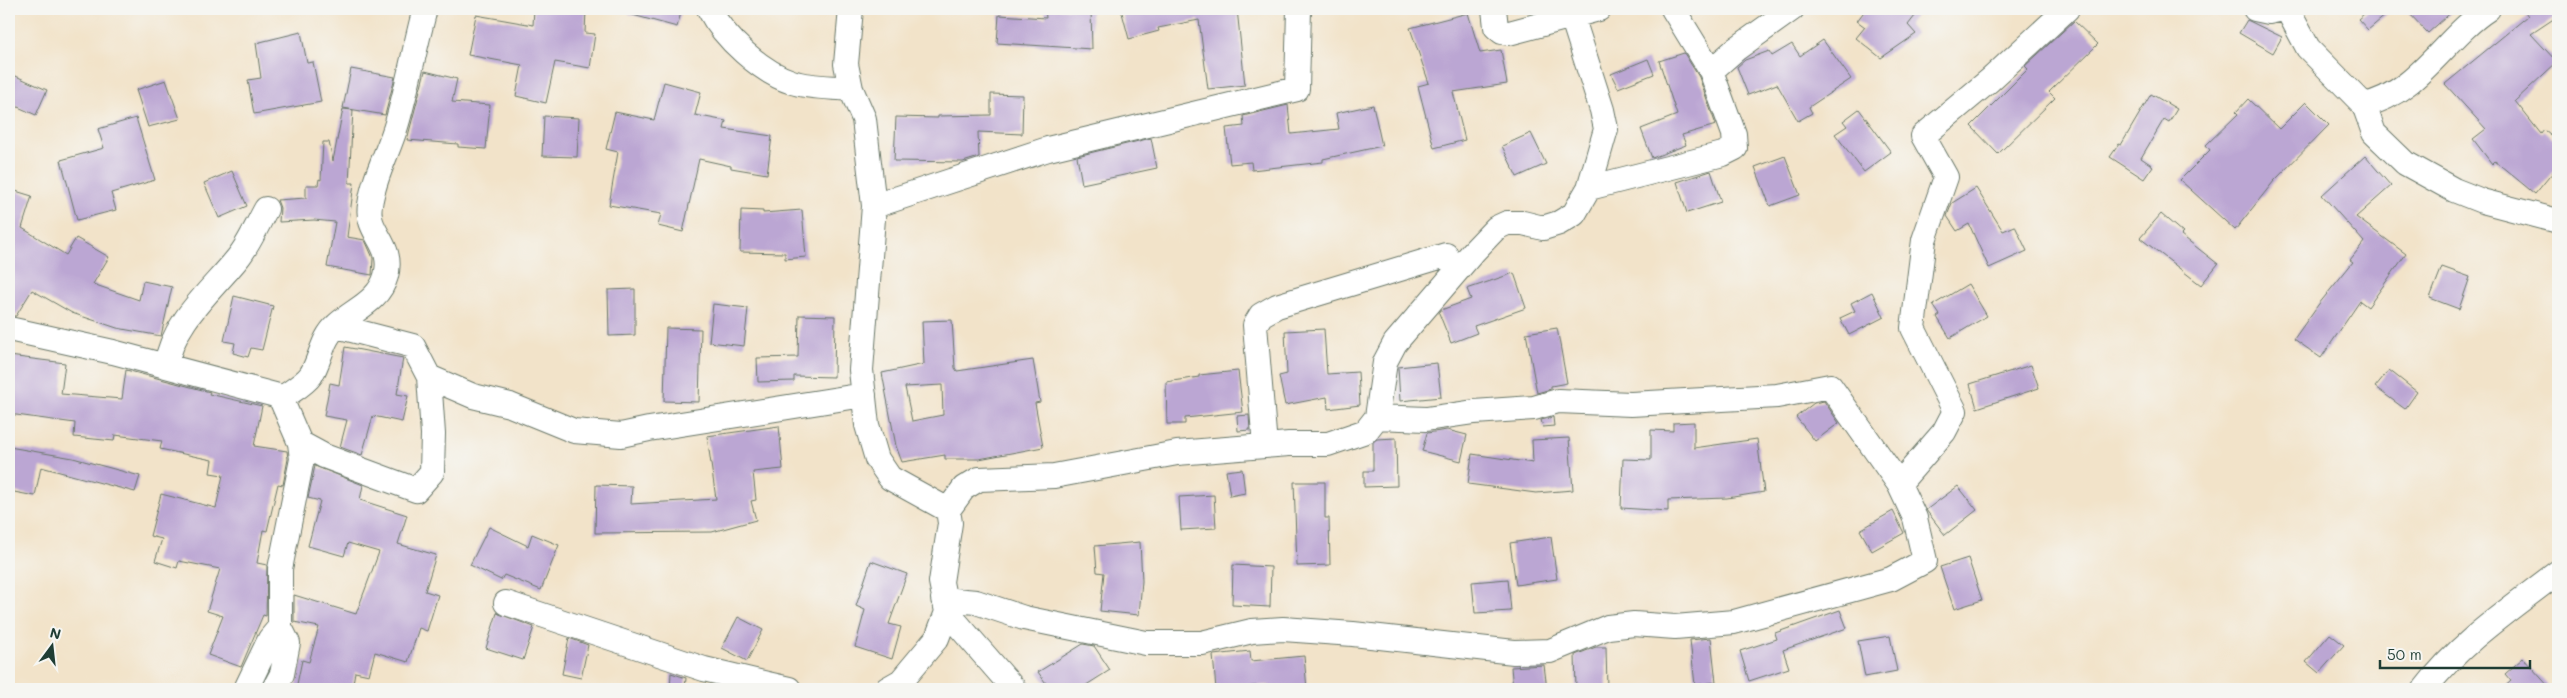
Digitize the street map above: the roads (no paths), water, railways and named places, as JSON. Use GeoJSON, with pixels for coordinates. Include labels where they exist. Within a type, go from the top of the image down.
{"type":"FeatureCollection","features":[{"type":"Feature","properties":{"kind":"street"},"geometry":{"type":"LineString","coordinates":[[281,399],[310,376],[325,341],[336,326],[372,300],[381,289],[387,275],[387,252],[382,241],[372,228],[369,207],[376,181],[398,121],[425,9]]}},
{"type":"Feature","properties":{"kind":"street"},"geometry":{"type":"LineString","coordinates":[[709,9],[716,22],[752,60],[793,82],[851,89]]}},
{"type":"Feature","properties":{"kind":"street"},"geometry":{"type":"LineString","coordinates":[[851,9],[846,64],[851,89],[864,119],[874,206],[861,370],[867,425],[877,459],[890,478],[948,510]]}},
{"type":"Feature","properties":{"kind":"street"},"geometry":{"type":"LineString","coordinates":[[874,206],[1048,150],[1297,89],[1299,9]]}},
{"type":"Feature","properties":{"kind":"street"},"geometry":{"type":"LineString","coordinates":[[1494,9],[1496,28],[1502,32],[1509,33],[1599,9]]}},
{"type":"Feature","properties":{"kind":"street"},"geometry":{"type":"LineString","coordinates":[[1589,188],[1723,154],[1735,148],[1734,134],[1711,71],[1673,9]]}},
{"type":"Feature","properties":{"kind":"street"},"geometry":{"type":"LineString","coordinates":[[1711,71],[1736,49],[1792,9]]}},
{"type":"Feature","properties":{"kind":"street"},"geometry":{"type":"LineString","coordinates":[[1899,484],[1944,432],[1955,411],[1913,328],[1924,240],[1946,177],[1923,136],[1990,80],[2067,9]]}},
{"type":"Feature","properties":{"kind":"street"},"geometry":{"type":"LineString","coordinates":[[2255,9],[2269,12],[2286,9],[2308,48],[2364,105],[2374,133],[2405,163],[2454,190],[2482,201],[2558,221]]}},
{"type":"Feature","properties":{"kind":"street"},"geometry":{"type":"LineString","coordinates":[[2364,105],[2379,102],[2409,82],[2488,9]]}},
{"type":"Feature","properties":{"kind":"street"},"geometry":{"type":"LineString","coordinates":[[887,689],[901,681],[937,638],[945,606],[941,582],[950,523],[948,510],[964,488],[979,479],[1054,476],[1176,453],[1265,446],[1328,444],[1366,431],[1377,417],[1385,362],[1395,343],[1474,251],[1496,228],[1507,223],[1523,223],[1543,228],[1559,223],[1574,214],[1589,188],[1606,129],[1602,110],[1572,16]]}},
{"type":"Feature","properties":{"kind":"street"},"geometry":{"type":"LineString","coordinates":[[166,366],[168,349],[194,308],[239,257],[266,209]]}},
{"type":"Feature","properties":{"kind":"street"},"geometry":{"type":"LineString","coordinates":[[1265,446],[1255,325],[1261,315],[1277,306],[1446,255]]}},
{"type":"Feature","properties":{"kind":"street"},"geometry":{"type":"LineString","coordinates":[[300,442],[324,456],[416,490],[432,472],[430,376],[414,346],[336,326]]}},
{"type":"Feature","properties":{"kind":"street"},"geometry":{"type":"LineString","coordinates":[[9,329],[114,352],[276,395],[281,399],[300,442],[302,459],[280,569],[280,627],[288,643],[282,674],[274,689]]}},
{"type":"Feature","properties":{"kind":"street"},"geometry":{"type":"LineString","coordinates":[[430,376],[473,396],[510,405],[574,431],[621,435],[658,427],[864,395]]}},
{"type":"Feature","properties":{"kind":"street"},"geometry":{"type":"LineString","coordinates":[[945,606],[976,602],[1024,618],[1146,643],[1202,643],[1252,630],[1283,629],[1382,637],[1514,652],[1550,651],[1608,627],[1634,624],[1675,627],[1734,622],[1890,579],[1924,561],[1915,518],[1899,484],[1830,386],[1776,396],[1631,404],[1558,401],[1534,408],[1474,412],[1426,419],[1377,417]]}},
{"type":"Feature","properties":{"kind":"street"},"geometry":{"type":"LineString","coordinates":[[2426,689],[2452,660],[2493,622],[2558,572]]}},
{"type":"Feature","properties":{"kind":"street"},"geometry":{"type":"LineString","coordinates":[[506,603],[704,669],[789,689]]}},
{"type":"Feature","properties":{"kind":"street"},"geometry":{"type":"LineString","coordinates":[[945,606],[1014,689]]}},
{"type":"Feature","properties":{"kind":"street"},"geometry":{"type":"LineString","coordinates":[[246,689],[270,639],[280,627]]}}]}
